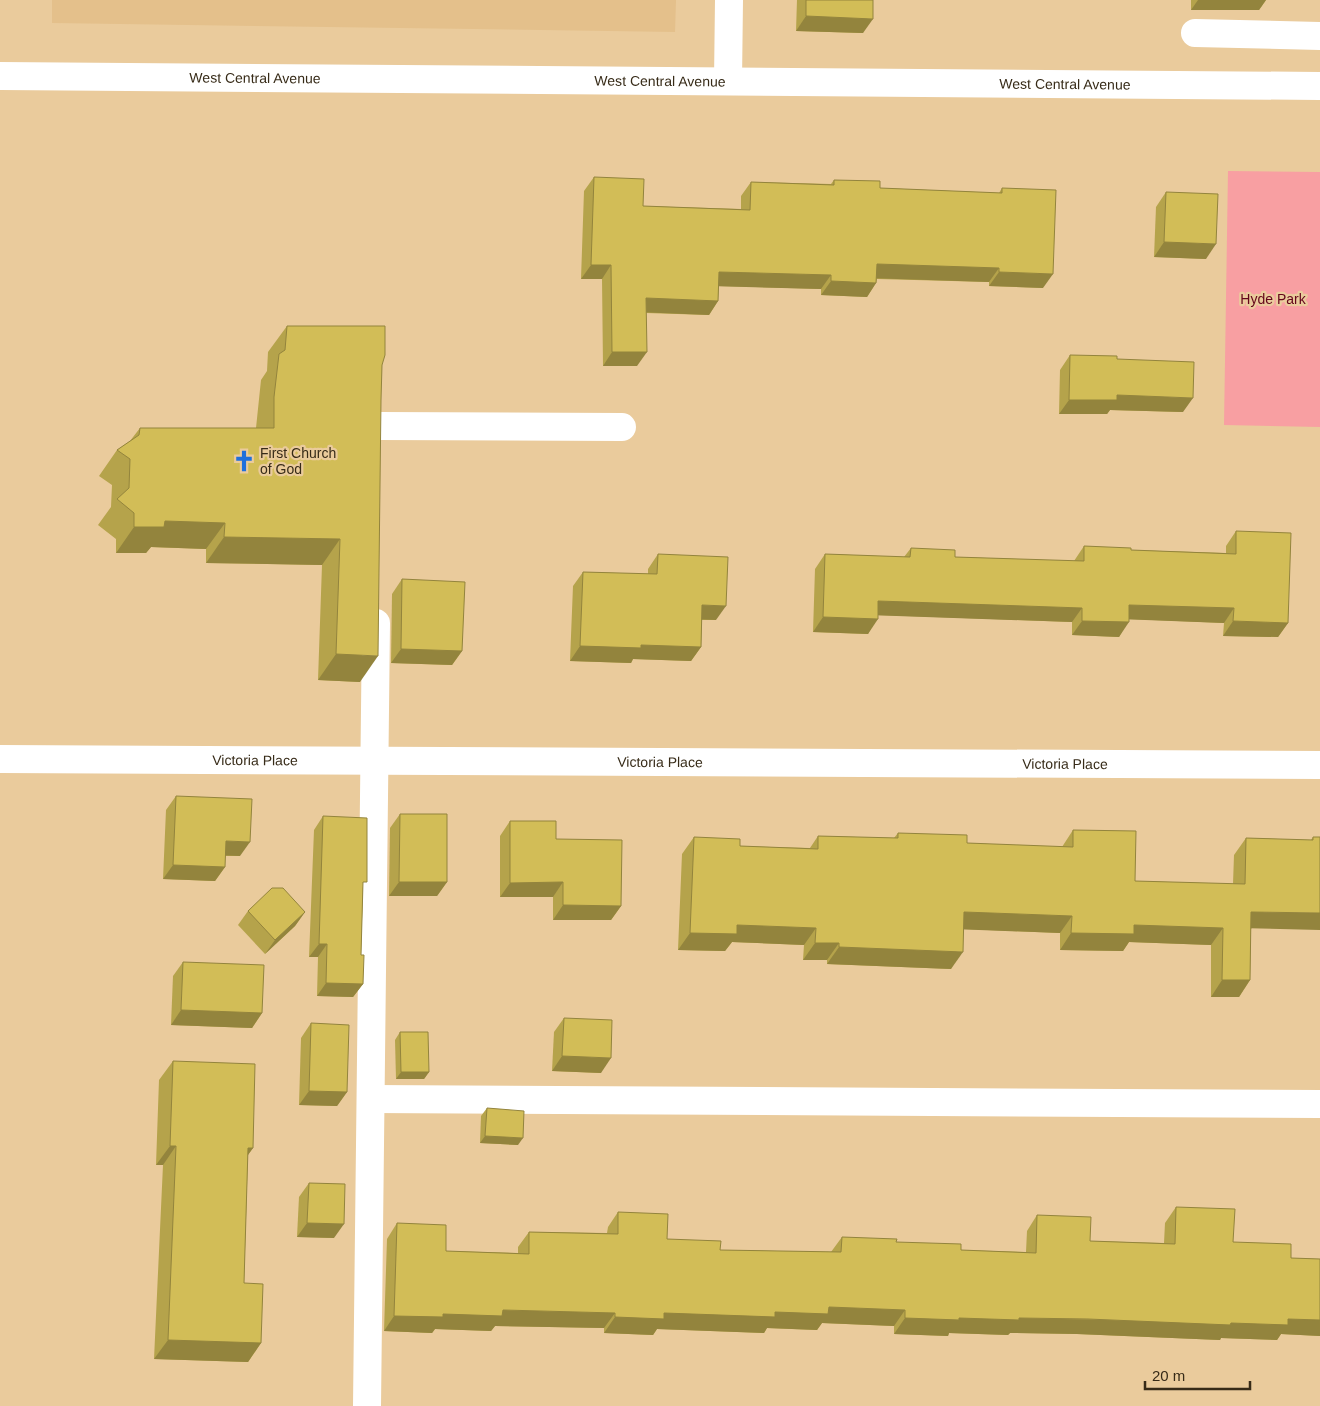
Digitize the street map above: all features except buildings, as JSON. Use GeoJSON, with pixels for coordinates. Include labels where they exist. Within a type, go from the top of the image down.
{"type":"FeatureCollection","features":[{"type":"Feature","properties":{"kind":"street"},"geometry":{"type":"LineString","coordinates":[[728,0],[728,81]]}},
{"type":"Feature","properties":{"kind":"street"},"geometry":{"type":"LineString","coordinates":[[1195,34],[1320,36]]}},
{"type":"Feature","properties":{"kind":"street","name":"West Central Avenue"},"geometry":{"type":"LineString","coordinates":[[0,76],[1320,86]]}},
{"type":"Feature","properties":{"kind":"street"},"geometry":{"type":"LineString","coordinates":[[378,455],[378,413],[622,427]]}},
{"type":"Feature","properties":{"kind":"street"},"geometry":{"type":"LineString","coordinates":[[367,1406],[376,603]]}},
{"type":"Feature","properties":{"kind":"street","name":"Victoria Place"},"geometry":{"type":"LineString","coordinates":[[0,759],[1320,765]]}},
{"type":"Feature","properties":{"kind":"street"},"geometry":{"type":"LineString","coordinates":[[370,1099],[1320,1104]]}},
{"type":"Feature","properties":{"kind":"shaded area"},"geometry":{"type":"Polygon","coordinates":[[[52,0],[676,0],[675,32],[52,23],[52,0]]]}},
{"type":"Feature","properties":{"kind":"green space","name":"Hyde Park"},"geometry":{"type":"Polygon","coordinates":[[[1228,171],[1320,172],[1320,427],[1224,425],[1228,171]]]}},
{"type":"Feature","properties":{"kind":"place","name":"First Church of God"},"geometry":{"type":"Point","coordinates":[244,461]}}]}
